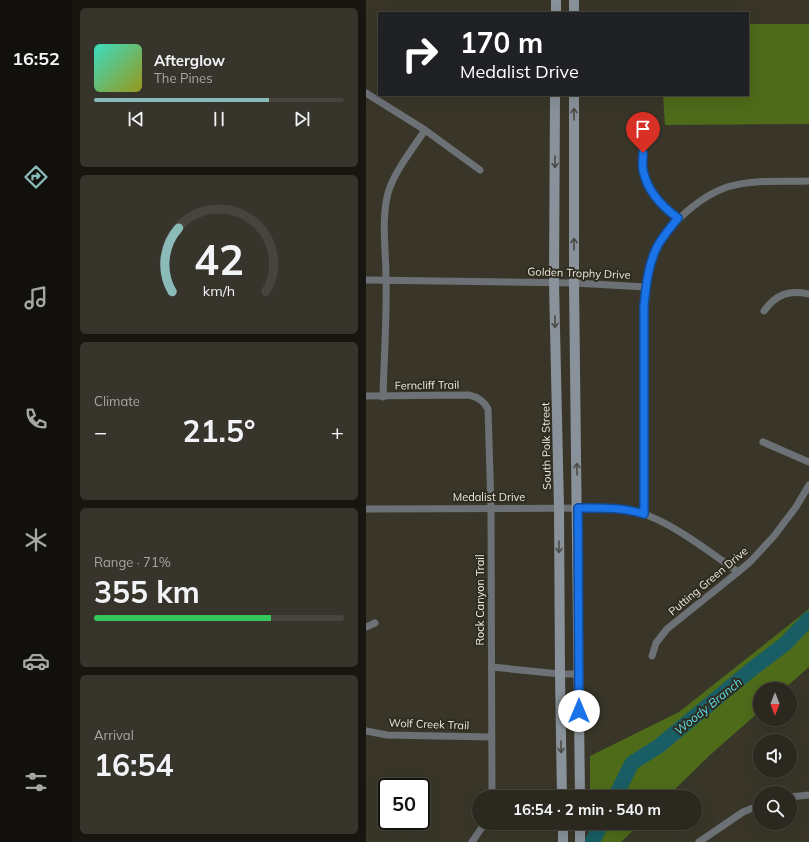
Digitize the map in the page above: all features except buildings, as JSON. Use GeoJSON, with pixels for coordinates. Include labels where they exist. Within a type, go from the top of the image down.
{"type":"FeatureCollection","features":[{"type":"Feature","properties":{"kind":"main road"},"geometry":{"type":"LineString","coordinates":[[556,0],[556,12]]}},
{"type":"Feature","properties":{"kind":"main road"},"geometry":{"type":"LineString","coordinates":[[574,0],[574,12]]}},
{"type":"Feature","properties":{"kind":"main road","name":"South Polk Street"},"geometry":{"type":"LineString","coordinates":[[556,96],[554,283],[559,508],[562,790]]}},
{"type":"Feature","properties":{"kind":"main road"},"geometry":{"type":"LineString","coordinates":[[574,96],[574,283],[578,508],[580,790]]}},
{"type":"Feature","properties":{"kind":"main road"},"geometry":{"type":"LineString","coordinates":[[580,830],[580,842]]}},
{"type":"Feature","properties":{"kind":"street"},"geometry":{"type":"LineString","coordinates":[[366,93],[425,130],[480,170]]}},
{"type":"Feature","properties":{"kind":"street"},"geometry":{"type":"LineString","coordinates":[[383,397],[386,280],[385,227],[388,194],[403,162],[425,130]]}},
{"type":"Feature","properties":{"kind":"street"},"geometry":{"type":"LineString","coordinates":[[643,134],[643,170],[652,192],[658,201],[678,218]]}},
{"type":"Feature","properties":{"kind":"street","name":"Golden Trophy Drive"},"geometry":{"type":"LineString","coordinates":[[366,280],[574,283],[646,287],[648,273],[657,246],[678,218],[704,198],[728,187],[764,182],[809,181]]}},
{"type":"Feature","properties":{"kind":"street"},"geometry":{"type":"LineString","coordinates":[[644,514],[644,306],[646,287]]}},
{"type":"Feature","properties":{"kind":"street"},"geometry":{"type":"LineString","coordinates":[[764,311],[769,304],[779,296],[797,292],[809,294]]}},
{"type":"Feature","properties":{"kind":"street","name":"Ferncliff Trail"},"geometry":{"type":"LineString","coordinates":[[366,396],[469,395],[481,399],[486,404]]}},
{"type":"Feature","properties":{"kind":"street","name":"Rock Canyon Trail"},"geometry":{"type":"LineString","coordinates":[[486,404],[490,415],[492,790]]}},
{"type":"Feature","properties":{"kind":"street"},"geometry":{"type":"LineString","coordinates":[[763,442],[809,462]]}},
{"type":"Feature","properties":{"kind":"street","name":"Putting Green Drive"},"geometry":{"type":"LineString","coordinates":[[652,656],[656,643],[667,629],[750,562],[774,536],[796,507],[809,485]]}},
{"type":"Feature","properties":{"kind":"street","name":"Medalist Drive"},"geometry":{"type":"LineString","coordinates":[[366,509],[578,508],[633,511],[644,514],[670,527],[738,572]]}},
{"type":"Feature","properties":{"kind":"street"},"geometry":{"type":"LineString","coordinates":[[366,627],[375,623]]}},
{"type":"Feature","properties":{"kind":"street"},"geometry":{"type":"LineString","coordinates":[[492,667],[560,674],[579,674]]}},
{"type":"Feature","properties":{"kind":"street","name":"Wolf Creek Trail"},"geometry":{"type":"LineString","coordinates":[[366,731],[387,735],[492,737]]}},
{"type":"Feature","properties":{"kind":"street"},"geometry":{"type":"LineString","coordinates":[[797,796],[809,795]]}},
{"type":"Feature","properties":{"kind":"street"},"geometry":{"type":"LineString","coordinates":[[699,842],[743,812],[753,808]]}},
{"type":"Feature","properties":{"kind":"street"},"geometry":{"type":"LineString","coordinates":[[472,842],[480,830]]}},
{"type":"Feature","properties":{"kind":"green space"},"geometry":{"type":"Polygon","coordinates":[[[749,24],[809,24],[809,124],[665,125],[663,96],[749,96],[749,24]]]}},
{"type":"Feature","properties":{"kind":"green space"},"geometry":{"type":"Polygon","coordinates":[[[809,609],[809,667],[792,682],[753,682],[753,717],[710,755],[674,790],[590,790],[590,756],[679,712],[809,609]]]}},
{"type":"Feature","properties":{"kind":"green space"},"geometry":{"type":"Polygon","coordinates":[[[590,830],[634,830],[621,842],[590,842],[590,830]]]}},
{"type":"Feature","properties":{"kind":"waterway","name":"Woody Branch"},"geometry":{"type":"LineString","coordinates":[[618,790],[632,763],[659,746],[752,669],[785,644],[809,619]]}},
{"type":"Feature","properties":{"kind":"waterway","name":"Woody Branch"},"geometry":{"type":"LineString","coordinates":[[592,842],[598,830]]}},
{"type":"Feature","properties":{"kind":"route"},"geometry":{"type":"LineString","coordinates":[[579,711],[578,508],[618,509],[644,514],[644,306],[646,287],[648,273],[657,246],[678,218],[658,201],[652,192],[643,170],[643,153]]}}]}
